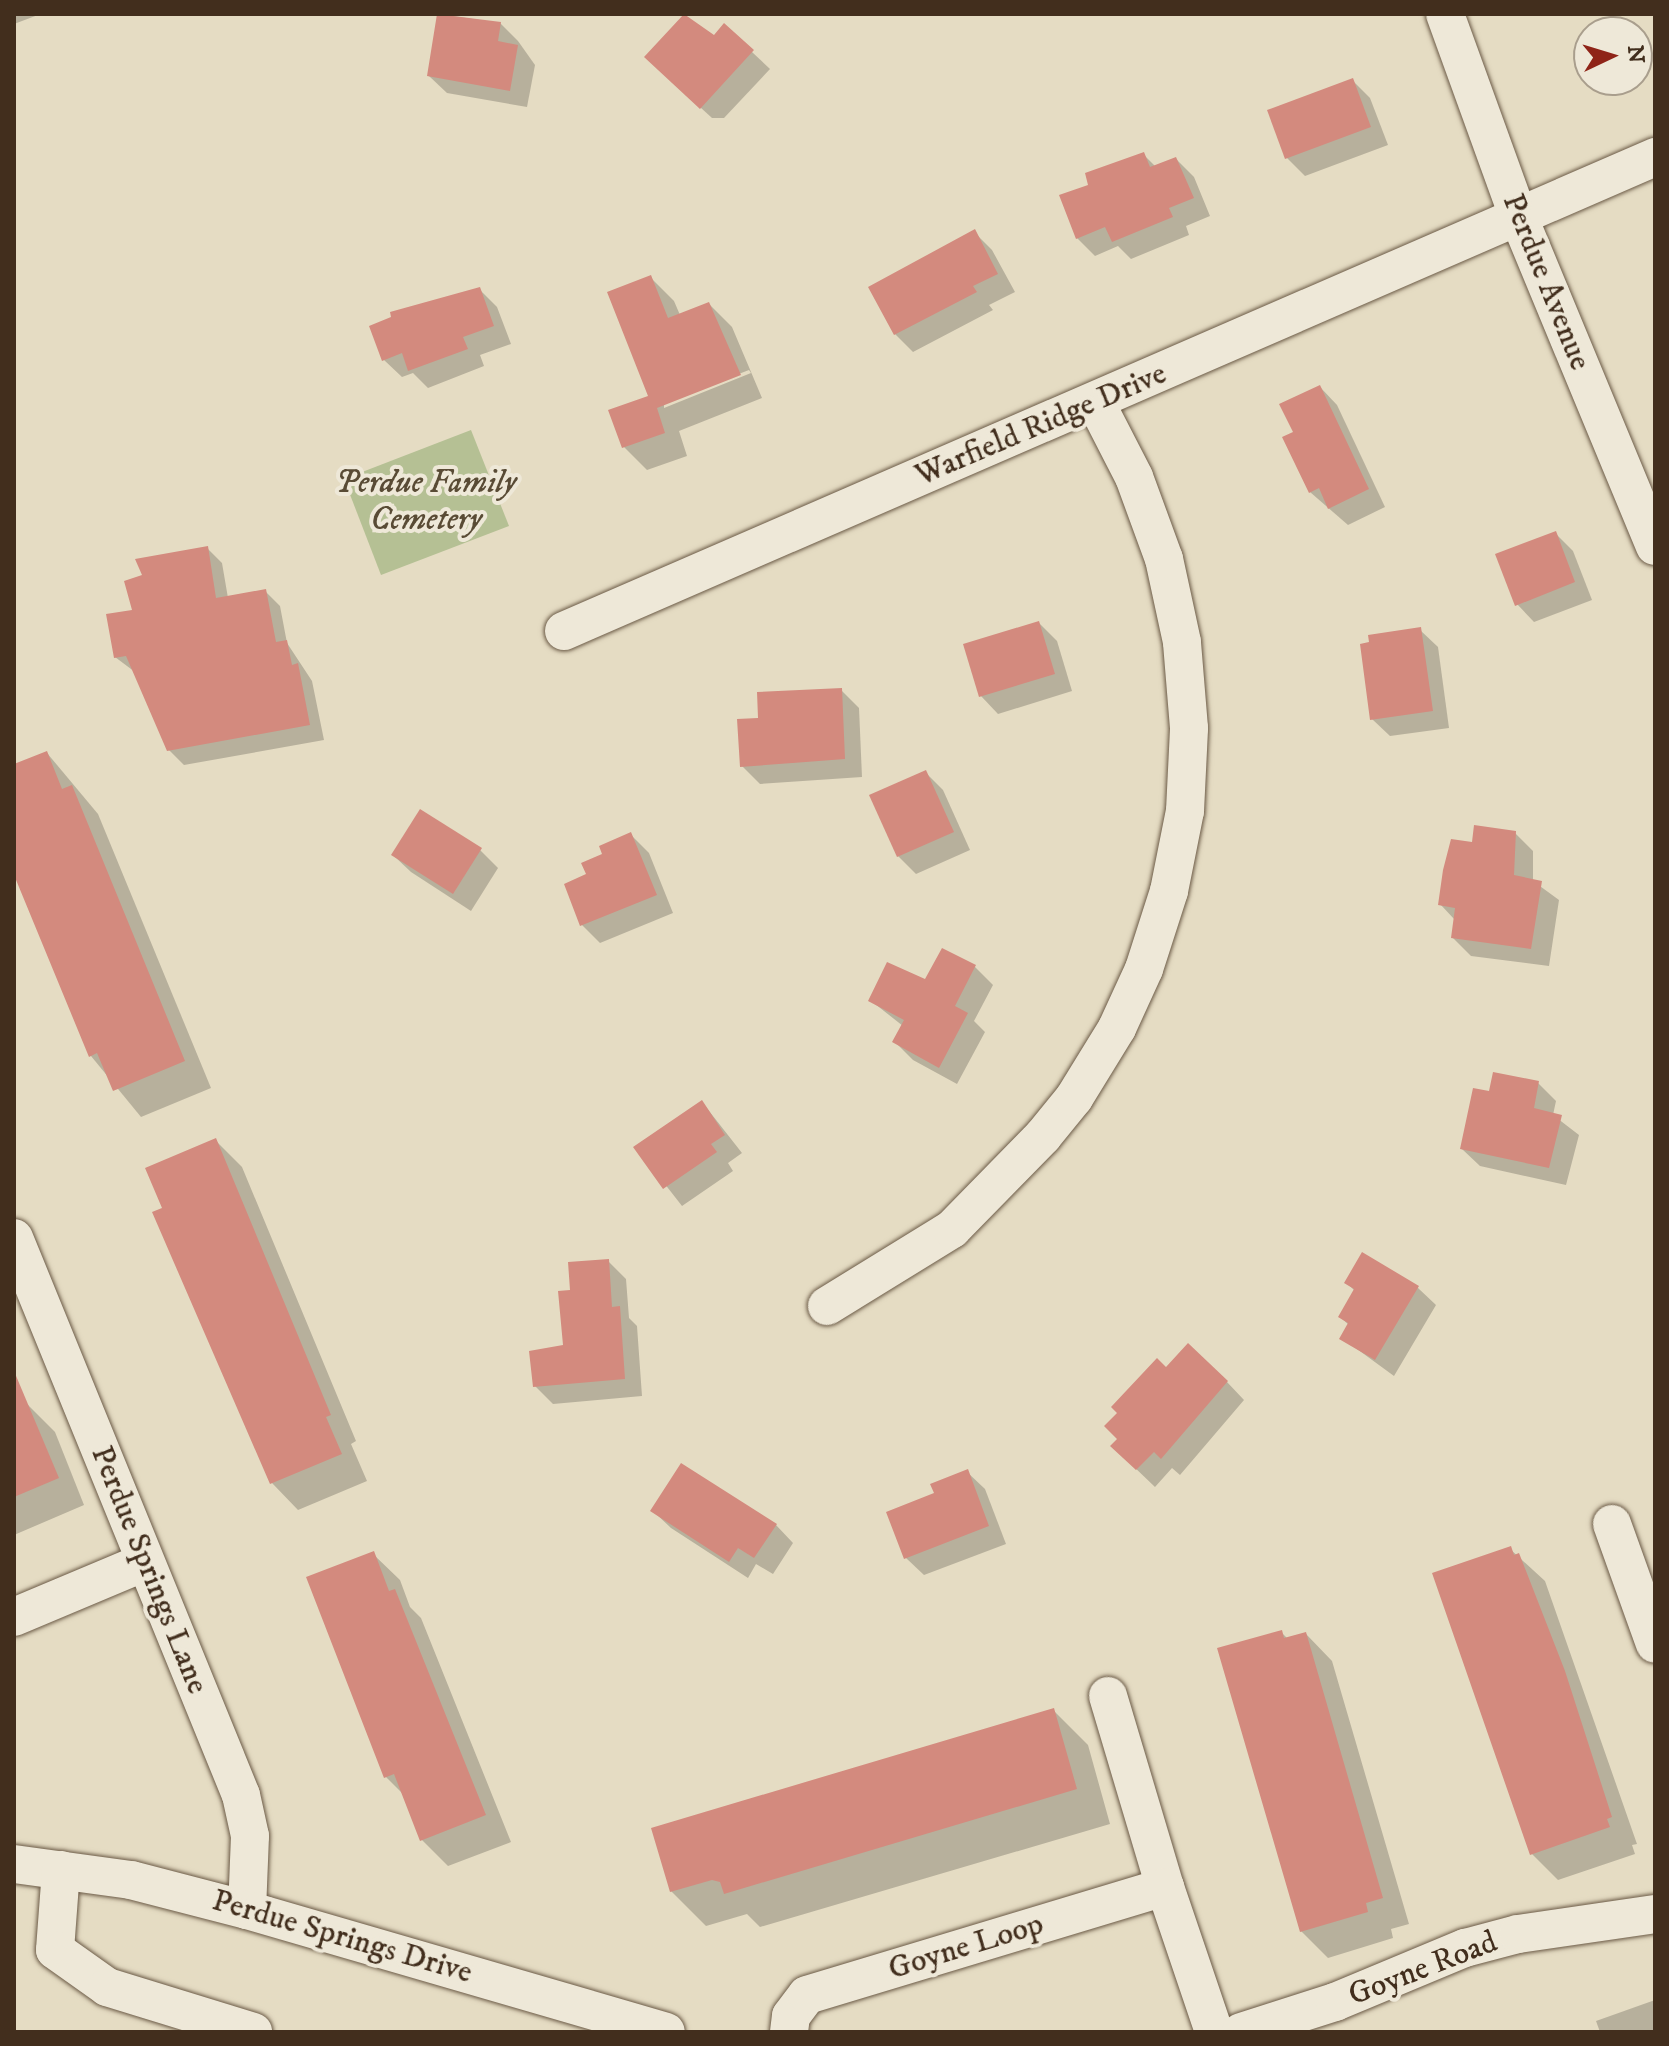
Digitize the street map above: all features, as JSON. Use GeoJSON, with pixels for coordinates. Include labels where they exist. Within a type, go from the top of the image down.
{"type":"FeatureCollection","features":[{"type":"Feature","properties":{"kind":"street","name":"Perdue Avenue"},"geometry":{"type":"LineString","coordinates":[[1445,14],[1519,218],[1655,546]]}},
{"type":"Feature","properties":{"kind":"street","name":"Warfield Ridge Drive"},"geometry":{"type":"LineString","coordinates":[[564,631],[1655,157]]}},
{"type":"Feature","properties":{"kind":"street"},"geometry":{"type":"LineString","coordinates":[[827,1306],[885,1275],[952,1229],[1043,1136],[1117,1028],[1144,969],[1169,891],[1185,811],[1189,728],[1182,642],[1164,559],[1134,477],[1095,401]]}},
{"type":"Feature","properties":{"kind":"street","name":"Perdue Springs Lane"},"geometry":{"type":"LineString","coordinates":[[14,1238],[241,1795],[250,1836],[247,1910]]}},
{"type":"Feature","properties":{"kind":"street"},"geometry":{"type":"LineString","coordinates":[[1612,1524],[1655,1644]]}},
{"type":"Feature","properties":{"kind":"street"},"geometry":{"type":"LineString","coordinates":[[14,1617],[145,1562]]}},
{"type":"Feature","properties":{"kind":"street"},"geometry":{"type":"LineString","coordinates":[[1108,1696],[1165,1887],[1214,2032]]}},
{"type":"Feature","properties":{"kind":"street","name":"Perdue Springs Drive"},"geometry":{"type":"LineString","coordinates":[[14,1864],[131,1880],[247,1910],[666,2032]]}},
{"type":"Feature","properties":{"kind":"street"},"geometry":{"type":"LineString","coordinates":[[61,1870],[55,1950],[107,1987],[253,2032]]}},
{"type":"Feature","properties":{"kind":"street","name":"Goyne Loop"},"geometry":{"type":"LineString","coordinates":[[789,2032],[791,2016],[807,1995],[1165,1887]]}},
{"type":"Feature","properties":{"kind":"street","name":"Goyne Road"},"geometry":{"type":"LineString","coordinates":[[1241,2032],[1349,1997],[1465,1948],[1518,1934],[1655,1914]]}},
{"type":"Feature","properties":{"kind":"green space","name":"Perdue Family Cemetery"},"geometry":{"type":"Polygon","coordinates":[[[471,430],[509,526],[381,575],[344,479],[471,430]]]}},
{"type":"Feature","properties":{"kind":"building"},"geometry":{"type":"Polygon","coordinates":[[[437,14],[501,22],[498,41],[518,45],[510,91],[427,76],[437,14]]]}},
{"type":"Feature","properties":{"kind":"building"},"geometry":{"type":"Polygon","coordinates":[[[684,14],[714,35],[724,23],[754,50],[700,109],[644,57],[684,14]]]}},
{"type":"Feature","properties":{"kind":"building"},"geometry":{"type":"Polygon","coordinates":[[[1353,78],[1371,127],[1285,159],[1267,110],[1353,78]]]}},
{"type":"Feature","properties":{"kind":"building"},"geometry":{"type":"Polygon","coordinates":[[[1144,152],[1150,167],[1176,157],[1194,198],[1169,208],[1173,217],[1112,242],[1105,227],[1076,239],[1059,195],[1088,185],[1085,173],[1144,152]]]}},
{"type":"Feature","properties":{"kind":"building"},"geometry":{"type":"Polygon","coordinates":[[[975,229],[998,274],[973,286],[977,292],[894,335],[868,287],[975,229]]]}},
{"type":"Feature","properties":{"kind":"building"},"geometry":{"type":"Polygon","coordinates":[[[651,275],[668,318],[709,302],[741,375],[657,408],[665,433],[622,448],[608,410],[648,396],[607,292],[651,275]]]}},
{"type":"Feature","properties":{"kind":"building"},"geometry":{"type":"Polygon","coordinates":[[[480,287],[494,326],[463,337],[468,349],[408,371],[402,353],[382,361],[369,326],[391,317],[390,312],[480,287]]]}},
{"type":"Feature","properties":{"kind":"building"},"geometry":{"type":"Polygon","coordinates":[[[1320,385],[1369,489],[1328,509],[1319,488],[1309,493],[1282,437],[1293,432],[1279,404],[1320,385]]]}},
{"type":"Feature","properties":{"kind":"building"},"geometry":{"type":"Polygon","coordinates":[[[1556,531],[1575,582],[1515,606],[1495,554],[1556,531]]]}},
{"type":"Feature","properties":{"kind":"building"},"geometry":{"type":"Polygon","coordinates":[[[208,546],[216,598],[266,589],[276,642],[287,640],[292,665],[298,663],[310,725],[167,751],[126,656],[114,658],[106,614],[132,610],[124,581],[142,575],[135,559],[208,546]]]}},
{"type":"Feature","properties":{"kind":"building"},"geometry":{"type":"Polygon","coordinates":[[[1039,621],[1055,674],[979,697],[963,644],[1039,621]]]}},
{"type":"Feature","properties":{"kind":"building"},"geometry":{"type":"Polygon","coordinates":[[[1421,627],[1433,711],[1370,720],[1360,644],[1369,642],[1368,635],[1421,627]]]}},
{"type":"Feature","properties":{"kind":"building"},"geometry":{"type":"Polygon","coordinates":[[[842,688],[845,759],[740,767],[737,719],[758,718],[757,692],[842,688]]]}},
{"type":"Feature","properties":{"kind":"building"},"geometry":{"type":"Polygon","coordinates":[[[47,751],[62,789],[72,785],[185,1061],[113,1091],[97,1053],[89,1057],[14,875],[14,764],[47,751]]]}},
{"type":"Feature","properties":{"kind":"building"},"geometry":{"type":"Polygon","coordinates":[[[926,770],[954,832],[897,857],[869,795],[926,770]]]}},
{"type":"Feature","properties":{"kind":"building"},"geometry":{"type":"Polygon","coordinates":[[[420,809],[482,848],[453,894],[391,855],[420,809]]]}},
{"type":"Feature","properties":{"kind":"building"},"geometry":{"type":"Polygon","coordinates":[[[1474,825],[1516,831],[1514,875],[1542,881],[1531,949],[1451,938],[1455,908],[1438,905],[1443,870],[1451,839],[1472,842],[1474,825]]]}},
{"type":"Feature","properties":{"kind":"building"},"geometry":{"type":"Polygon","coordinates":[[[631,832],[657,895],[580,926],[564,884],[586,874],[581,863],[602,854],[599,846],[631,832]]]}},
{"type":"Feature","properties":{"kind":"building"},"geometry":{"type":"Polygon","coordinates":[[[942,948],[976,965],[955,1006],[968,1013],[939,1068],[892,1042],[904,1020],[868,1001],[887,962],[925,979],[942,948]]]}},
{"type":"Feature","properties":{"kind":"building"},"geometry":{"type":"Polygon","coordinates":[[[1493,1072],[1539,1081],[1534,1108],[1562,1115],[1549,1168],[1460,1149],[1473,1088],[1489,1091],[1493,1072]]]}},
{"type":"Feature","properties":{"kind":"building"},"geometry":{"type":"Polygon","coordinates":[[[702,1100],[725,1135],[711,1144],[717,1152],[663,1189],[633,1147],[702,1100]]]}},
{"type":"Feature","properties":{"kind":"building"},"geometry":{"type":"Polygon","coordinates":[[[216,1138],[331,1415],[326,1417],[342,1454],[270,1484],[152,1212],[162,1208],[145,1168],[216,1138]]]}},
{"type":"Feature","properties":{"kind":"building"},"geometry":{"type":"Polygon","coordinates":[[[1362,1252],[1419,1286],[1375,1360],[1339,1339],[1348,1323],[1338,1317],[1354,1289],[1344,1283],[1362,1252]]]}},
{"type":"Feature","properties":{"kind":"building"},"geometry":{"type":"Polygon","coordinates":[[[609,1259],[612,1307],[620,1306],[625,1379],[533,1387],[529,1351],[563,1345],[558,1291],[570,1290],[568,1262],[609,1259]]]}},
{"type":"Feature","properties":{"kind":"building"},"geometry":{"type":"Polygon","coordinates":[[[1188,1343],[1228,1381],[1161,1459],[1154,1452],[1136,1470],[1110,1446],[1117,1439],[1104,1426],[1117,1413],[1111,1407],[1157,1358],[1166,1367],[1188,1343]]]}},
{"type":"Feature","properties":{"kind":"building"},"geometry":{"type":"Polygon","coordinates":[[[14,1371],[59,1478],[14,1497],[14,1371]]]}},
{"type":"Feature","properties":{"kind":"building"},"geometry":{"type":"Polygon","coordinates":[[[681,1463],[777,1524],[754,1558],[738,1548],[729,1562],[650,1511],[681,1463]]]}},
{"type":"Feature","properties":{"kind":"building"},"geometry":{"type":"Polygon","coordinates":[[[968,1469],[989,1526],[904,1559],[886,1512],[934,1493],[930,1484],[968,1469]]]}},
{"type":"Feature","properties":{"kind":"building"},"geometry":{"type":"Polygon","coordinates":[[[1511,1546],[1514,1555],[1519,1553],[1565,1671],[1612,1817],[1607,1819],[1610,1827],[1530,1855],[1432,1573],[1511,1546]]]}},
{"type":"Feature","properties":{"kind":"building"},"geometry":{"type":"Polygon","coordinates":[[[374,1551],[389,1591],[395,1589],[486,1815],[420,1841],[394,1774],[384,1778],[306,1577],[374,1551]]]}},
{"type":"Feature","properties":{"kind":"building"},"geometry":{"type":"Polygon","coordinates":[[[1282,1630],[1284,1638],[1306,1632],[1383,1898],[1366,1903],[1368,1912],[1300,1932],[1217,1648],[1282,1630]]]}},
{"type":"Feature","properties":{"kind":"building"},"geometry":{"type":"Polygon","coordinates":[[[1054,1708],[1077,1789],[724,1894],[720,1882],[712,1880],[670,1892],[651,1828],[1054,1708]]]}}]}
